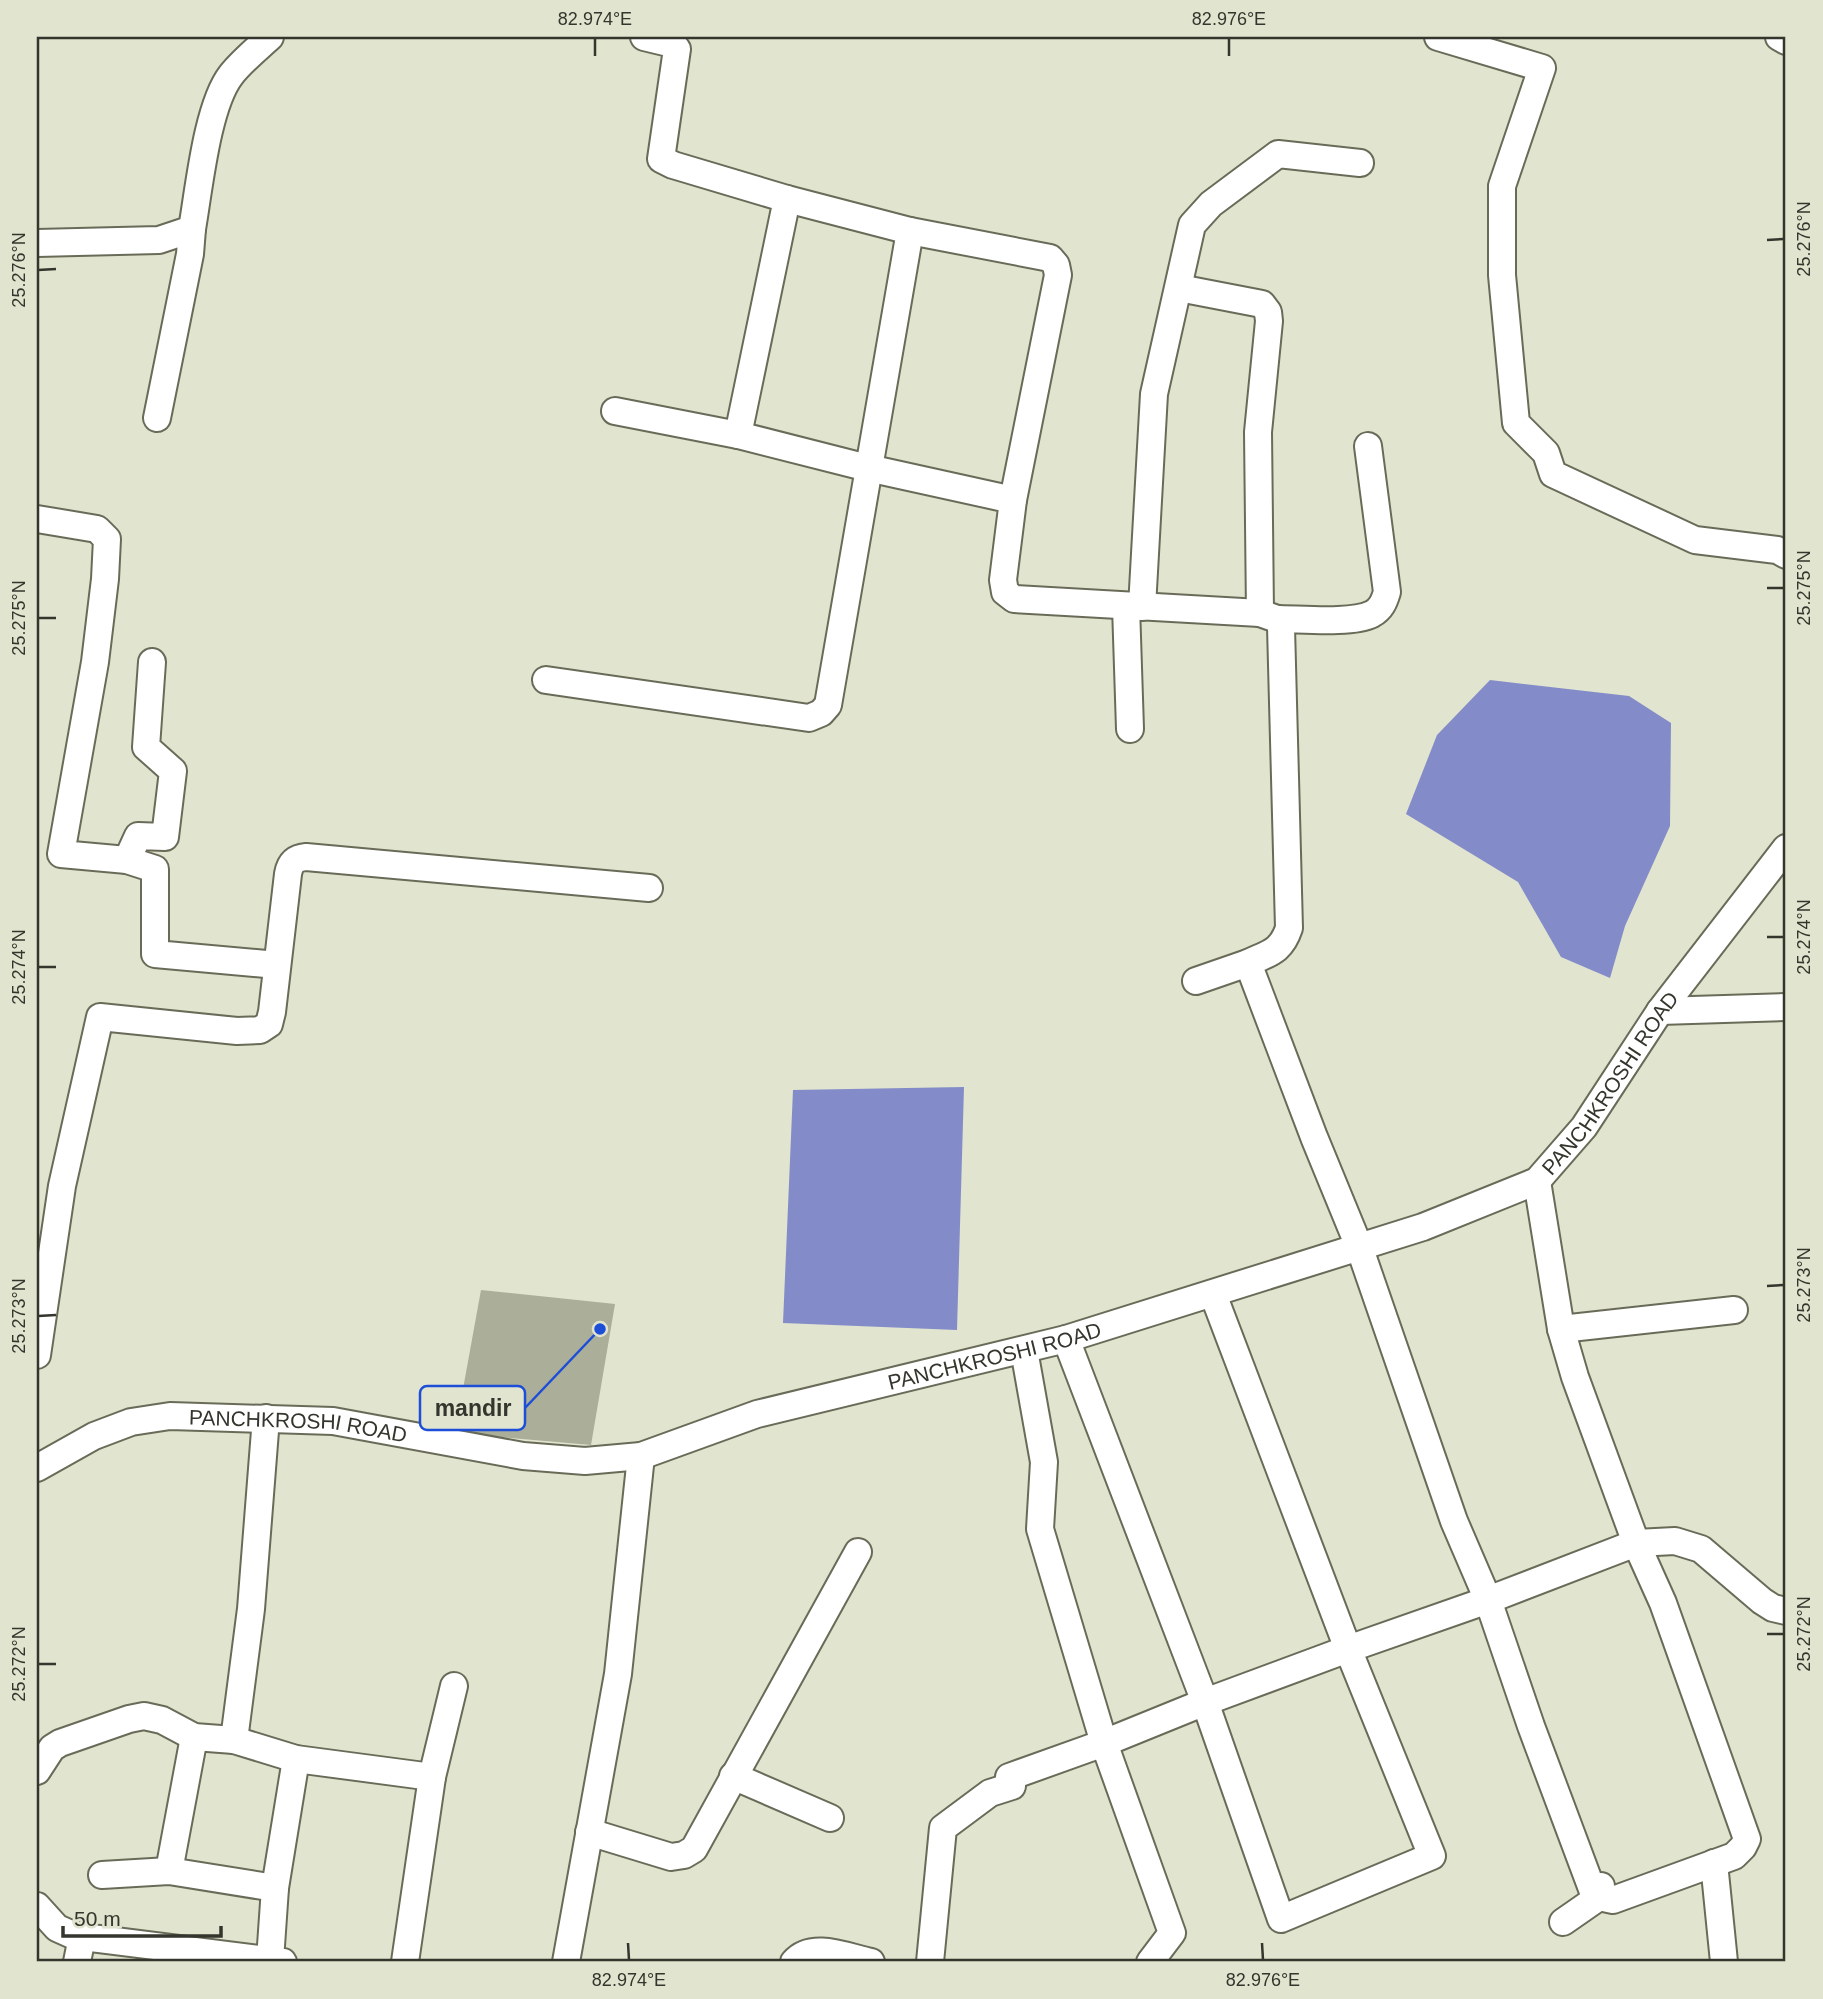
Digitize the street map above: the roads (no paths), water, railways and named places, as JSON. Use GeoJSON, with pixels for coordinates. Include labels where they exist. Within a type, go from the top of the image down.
{"type":"FeatureCollection","features":[{"type":"Feature","properties":{"kind":"street"},"geometry":{"type":"LineString","coordinates":[[156,418],[190,254],[210,124],[230,76],[270,37]]}},
{"type":"Feature","properties":{"kind":"street"},"geometry":{"type":"LineString","coordinates":[[645,37],[673,44],[677,49],[661,159],[787,199],[910,231],[1050,258],[1056,265],[1058,275],[1013,500],[1003,580],[1005,592],[1014,599],[1269,616],[1359,619],[1374,613],[1384,604],[1387,592],[1368,446]]}},
{"type":"Feature","properties":{"kind":"street"},"geometry":{"type":"LineString","coordinates":[[1438,37],[1542,68],[1503,186],[1502,275],[1516,424],[1546,453],[1553,474],[1695,540],[1777,550],[1786,555]]}},
{"type":"Feature","properties":{"kind":"street"},"geometry":{"type":"LineString","coordinates":[[1779,37],[1786,41]]}},
{"type":"Feature","properties":{"kind":"street"},"geometry":{"type":"LineString","coordinates":[[1130,729],[1134,607],[1154,394],[1192,225],[1211,204],[1278,154],[1360,163]]}},
{"type":"Feature","properties":{"kind":"street"},"geometry":{"type":"LineString","coordinates":[[738,435],[787,199]]}},
{"type":"Feature","properties":{"kind":"street"},"geometry":{"type":"LineString","coordinates":[[37,243],[159,240],[192,229]]}},
{"type":"Feature","properties":{"kind":"street"},"geometry":{"type":"LineString","coordinates":[[546,680],[809,718],[821,713],[828,705],[910,231]]}},
{"type":"Feature","properties":{"kind":"street"},"geometry":{"type":"LineString","coordinates":[[1179,288],[1262,304],[1268,312],[1258,432],[1269,616],[1281,627],[1289,929],[1285,941],[1277,950],[1196,981]]}},
{"type":"Feature","properties":{"kind":"street"},"geometry":{"type":"LineString","coordinates":[[615,411],[738,435],[868,468],[1013,500]]}},
{"type":"Feature","properties":{"kind":"street"},"geometry":{"type":"LineString","coordinates":[[37,519],[97,530],[106,536],[105,579],[96,662],[61,854],[127,860],[155,869],[155,954],[277,965]]}},
{"type":"Feature","properties":{"kind":"street"},"geometry":{"type":"LineString","coordinates":[[127,860],[138,836],[165,837],[173,771],[146,747],[152,662]]}},
{"type":"Feature","properties":{"kind":"street","name":"PANCHKROSHI ROAD"},"geometry":{"type":"LineString","coordinates":[[37,1468],[94,1436],[131,1422],[170,1416],[333,1421],[523,1456],[585,1461],[641,1455],[757,1414],[1066,1339],[1360,1249],[1423,1227],[1537,1181],[1584,1127],[1660,1011],[1786,848]]}},
{"type":"Feature","properties":{"kind":"street"},"geometry":{"type":"LineString","coordinates":[[37,1355],[62,1186],[100,1017],[237,1031],[260,1030],[269,1024],[288,874],[292,862],[301,857],[649,888]]}},
{"type":"Feature","properties":{"kind":"street"},"geometry":{"type":"LineString","coordinates":[[1248,963],[1360,1249],[1454,1521],[1489,1600],[1531,1726],[1592,1889],[1613,1900],[1734,1856],[1747,1839],[1663,1603],[1636,1543],[1575,1377],[1561,1329],[1537,1181]]}},
{"type":"Feature","properties":{"kind":"street"},"geometry":{"type":"LineString","coordinates":[[1660,1011],[1786,1007]]}},
{"type":"Feature","properties":{"kind":"street"},"geometry":{"type":"LineString","coordinates":[[1066,1339],[1205,1702],[1281,1919],[1432,1856],[1348,1649],[1213,1294]]}},
{"type":"Feature","properties":{"kind":"street"},"geometry":{"type":"LineString","coordinates":[[1561,1329],[1734,1310]]}},
{"type":"Feature","properties":{"kind":"street"},"geometry":{"type":"LineString","coordinates":[[1024,1350],[1044,1462],[1040,1530],[1104,1743],[1172,1933],[1150,1962]]}},
{"type":"Feature","properties":{"kind":"street"},"geometry":{"type":"LineString","coordinates":[[234,1740],[251,1609],[266,1418]]}},
{"type":"Feature","properties":{"kind":"street"},"geometry":{"type":"LineString","coordinates":[[566,1962],[618,1674],[641,1455]]}},
{"type":"Feature","properties":{"kind":"street"},"geometry":{"type":"LineString","coordinates":[[930,1962],[943,1828],[990,1793],[1104,1743],[1205,1702],[1489,1600],[1636,1543],[1689,1543],[1701,1549],[1762,1601],[1773,1608],[1786,1611]]}},
{"type":"Feature","properties":{"kind":"street"},"geometry":{"type":"LineString","coordinates":[[589,1832],[671,1857],[684,1855],[694,1849],[858,1552]]}},
{"type":"Feature","properties":{"kind":"street"},"geometry":{"type":"LineString","coordinates":[[405,1962],[432,1777],[454,1686]]}},
{"type":"Feature","properties":{"kind":"street"},"geometry":{"type":"LineString","coordinates":[[37,1771],[52,1748],[60,1743],[136,1716],[162,1720],[194,1737],[234,1740],[296,1759],[432,1777]]}},
{"type":"Feature","properties":{"kind":"street"},"geometry":{"type":"LineString","coordinates":[[169,1871],[194,1737]]}},
{"type":"Feature","properties":{"kind":"street"},"geometry":{"type":"LineString","coordinates":[[37,1906],[57,1928],[67,1934],[79,1950],[276,1961],[275,1888],[296,1759]]}},
{"type":"Feature","properties":{"kind":"street"},"geometry":{"type":"LineString","coordinates":[[733,1776],[830,1818]]}},
{"type":"Feature","properties":{"kind":"street"},"geometry":{"type":"LineString","coordinates":[[1714,1863],[1724,1962]]}},
{"type":"Feature","properties":{"kind":"street"},"geometry":{"type":"LineString","coordinates":[[102,1875],[169,1871],[275,1888]]}},
{"type":"Feature","properties":{"kind":"street"},"geometry":{"type":"LineString","coordinates":[[1563,1922],[1600,1891]]}},
{"type":"Feature","properties":{"kind":"street"},"geometry":{"type":"LineString","coordinates":[[794,1962],[802,1954],[812,1950],[871,1962]]}},
{"type":"Feature","properties":{"kind":"water"},"geometry":{"type":"Polygon","coordinates":[[[1490,680],[1629,696],[1671,723],[1670,826],[1625,926],[1610,978],[1561,957],[1518,882],[1406,814],[1437,735],[1490,680]]]}},
{"type":"Feature","properties":{"kind":"water"},"geometry":{"type":"Polygon","coordinates":[[[964,1087],[957,1330],[783,1323],[793,1090],[964,1087]]]}},
{"type":"Feature","properties":{"kind":"place","name":"mandir"},"geometry":{"type":"Point","coordinates":[600,1329]}}]}
